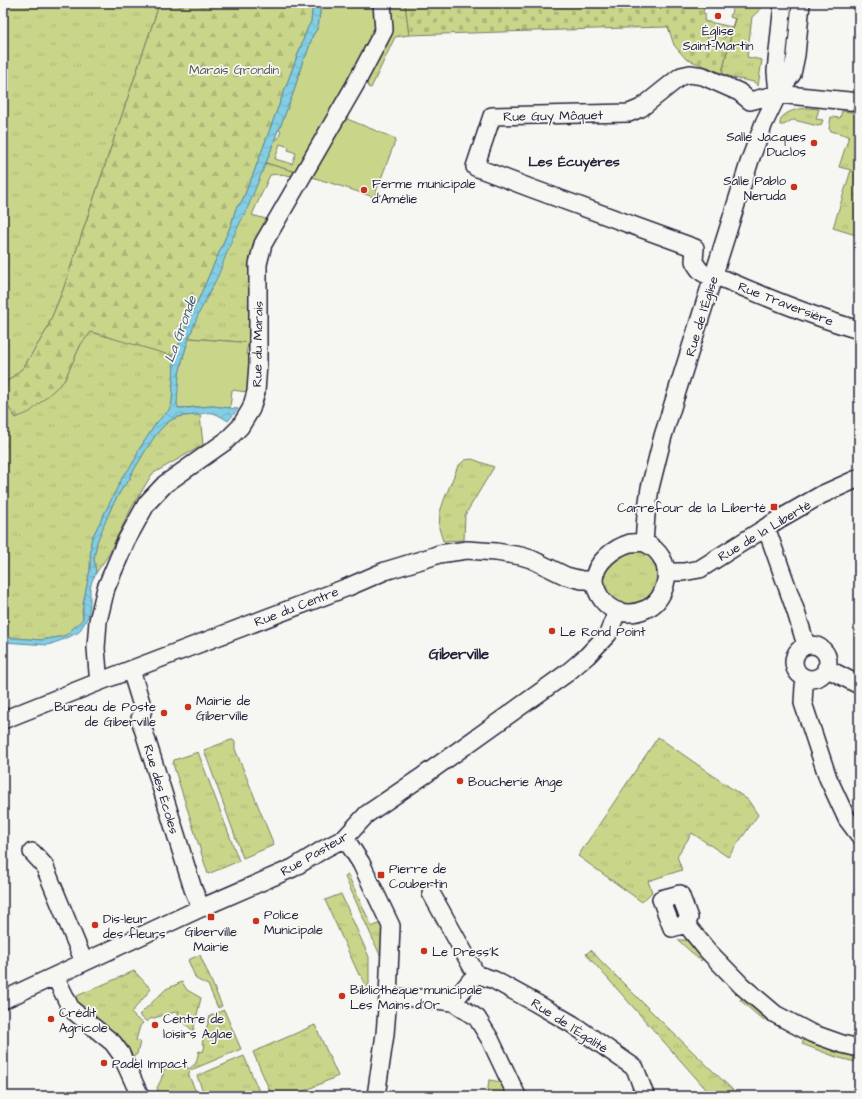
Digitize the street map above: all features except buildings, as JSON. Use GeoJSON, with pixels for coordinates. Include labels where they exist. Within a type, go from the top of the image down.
{"type":"FeatureCollection","features":[{"type":"Feature","properties":{"kind":"street","name":"Rue du Marais"},"geometry":{"type":"LineString","coordinates":[[101,681],[98,673],[96,648],[98,621],[106,588],[126,541],[146,503],[165,484],[226,441],[240,427],[251,409],[256,392],[258,364],[258,264],[263,244],[355,85],[384,30],[382,3]]}},
{"type":"Feature","properties":{"kind":"street"},"geometry":{"type":"LineString","coordinates":[[783,3],[776,71],[778,94],[859,102]]}},
{"type":"Feature","properties":{"kind":"street","name":"Rue de l'Église"},"geometry":{"type":"LineString","coordinates":[[644,543],[650,488],[663,436],[750,160],[764,123],[778,94],[792,74],[796,55],[801,3]]}},
{"type":"Feature","properties":{"kind":"street","name":"Rue Guy Môquet"},"geometry":{"type":"LineString","coordinates":[[714,276],[701,272],[694,261],[695,248],[476,167],[492,116],[629,113],[641,108],[681,76],[690,74],[703,76],[717,82],[739,92],[750,101],[778,94]]}},
{"type":"Feature","properties":{"kind":"street","name":"Rue Traversière"},"geometry":{"type":"LineString","coordinates":[[714,276],[720,277],[767,298],[859,330]]}},
{"type":"Feature","properties":{"kind":"street","name":"Rue de la Liberté"},"geometry":{"type":"LineString","coordinates":[[667,572],[683,572],[700,569],[781,518],[822,495],[859,478]]}},
{"type":"Feature","properties":{"kind":"street"},"geometry":{"type":"LineString","coordinates":[[766,527],[806,645]]}},
{"type":"Feature","properties":{"kind":"street"},"geometry":{"type":"LineString","coordinates":[[630,543],[644,543],[653,548],[664,559],[667,572],[663,591],[651,607],[630,613],[617,612],[609,607],[596,590],[594,580],[597,569],[604,559],[612,551],[630,543]]}},
{"type":"Feature","properties":{"kind":"street","name":"Rue du Centre"},"geometry":{"type":"LineString","coordinates":[[3,720],[386,571],[439,554],[467,550],[496,552],[521,556],[531,559],[566,576],[582,580],[594,580]]}},
{"type":"Feature","properties":{"kind":"street","name":"Rue Pasteur"},"geometry":{"type":"LineString","coordinates":[[3,1000],[201,908],[293,868],[345,838],[367,814],[435,768],[568,673],[608,634],[617,612]]}},
{"type":"Feature","properties":{"kind":"street"},"geometry":{"type":"LineString","coordinates":[[812,644],[822,648],[825,652],[828,663],[826,668],[820,676],[811,679],[806,678],[798,674],[795,670],[793,660],[797,651],[801,647],[812,644]]}},
{"type":"Feature","properties":{"kind":"street"},"geometry":{"type":"LineString","coordinates":[[826,668],[857,680]]}},
{"type":"Feature","properties":{"kind":"street","name":"Rue des Écoles"},"geometry":{"type":"LineString","coordinates":[[131,670],[143,710],[140,719],[193,889],[201,908]]}},
{"type":"Feature","properties":{"kind":"street"},"geometry":{"type":"LineString","coordinates":[[806,678],[803,703],[828,778],[847,819],[859,835]]}},
{"type":"Feature","properties":{"kind":"street"},"geometry":{"type":"LineString","coordinates":[[345,838],[361,862],[391,926],[385,1034],[376,1096]]}},
{"type":"Feature","properties":{"kind":"street"},"geometry":{"type":"LineString","coordinates":[[32,852],[44,865],[84,962]]}},
{"type":"Feature","properties":{"kind":"street"},"geometry":{"type":"LineString","coordinates":[[431,893],[476,974],[453,1002]]}},
{"type":"Feature","properties":{"kind":"street"},"geometry":{"type":"LineString","coordinates":[[686,924],[707,950],[742,986],[775,1014],[810,1033],[859,1048]]}},
{"type":"Feature","properties":{"kind":"street","name":"Rue de l'Égalité"},"geometry":{"type":"LineString","coordinates":[[476,974],[494,980],[572,1024],[635,1068],[646,1095]]}},
{"type":"Feature","properties":{"kind":"street"},"geometry":{"type":"LineString","coordinates":[[56,976],[71,1009],[113,1044],[121,1054],[140,1096]]}},
{"type":"Feature","properties":{"kind":"street"},"geometry":{"type":"LineString","coordinates":[[388,997],[419,998],[453,1002],[477,1018],[490,1039],[517,1096]]}},
{"type":"Feature","properties":{"kind":"green space"},"geometry":{"type":"Polygon","coordinates":[[[3,3],[159,3],[63,290],[46,331],[23,368],[3,385],[3,3]]]}},
{"type":"Feature","properties":{"kind":"green space","name":"Marais Grondin"},"geometry":{"type":"Polygon","coordinates":[[[159,3],[313,3],[311,22],[254,172],[242,201],[236,208],[231,225],[173,356],[91,332],[81,344],[64,381],[30,412],[16,418],[3,399],[3,385],[23,368],[46,331],[63,290],[159,3]]]}},
{"type":"Feature","properties":{"kind":"green space"},"geometry":{"type":"Polygon","coordinates":[[[187,3],[321,3],[286,112],[266,163],[300,173],[294,176],[277,174],[270,175],[252,215],[269,220],[253,244],[251,260],[253,343],[190,338],[173,356],[172,403],[169,410],[157,422],[138,451],[136,458],[123,477],[92,538],[90,570],[82,611],[83,619],[65,636],[41,640],[3,637],[3,399],[16,418],[64,381],[81,344],[91,332],[187,3]]]}},
{"type":"Feature","properties":{"kind":"green space"},"geometry":{"type":"Polygon","coordinates":[[[321,3],[377,3],[380,22],[300,173],[266,163],[275,139],[278,139],[281,131],[279,130],[294,91],[303,60],[306,56],[319,21],[321,3]],[[280,144],[275,159],[292,164],[296,153],[288,150],[289,147],[280,144]]]}},
{"type":"Feature","properties":{"kind":"green space"},"geometry":{"type":"Polygon","coordinates":[[[386,3],[405,3],[409,35],[395,37],[371,88],[368,87],[366,80],[386,3]]]}},
{"type":"Feature","properties":{"kind":"green space"},"geometry":{"type":"Polygon","coordinates":[[[405,3],[705,3],[703,13],[706,14],[704,21],[732,27],[735,18],[722,73],[686,59],[674,45],[668,27],[409,35],[405,3]]]}},
{"type":"Feature","properties":{"kind":"green space"},"geometry":{"type":"Polygon","coordinates":[[[734,3],[766,3],[752,17],[747,57],[762,60],[758,86],[754,82],[734,78],[722,73],[735,19],[730,17],[734,3]]]}},
{"type":"Feature","properties":{"kind":"green space"},"geometry":{"type":"Polygon","coordinates":[[[807,108],[819,109],[816,119],[823,120],[821,125],[818,126],[794,120],[784,125],[780,125],[780,121],[785,114],[794,110],[807,108]]]}},
{"type":"Feature","properties":{"kind":"green space"},"geometry":{"type":"Polygon","coordinates":[[[842,111],[859,113],[859,236],[833,228],[851,170],[839,167],[849,136],[831,131],[829,129],[831,117],[840,118],[842,111]]]}},
{"type":"Feature","properties":{"kind":"green space"},"geometry":{"type":"Polygon","coordinates":[[[340,116],[396,139],[374,197],[306,175],[340,116]]]}},
{"type":"Feature","properties":{"kind":"green space"},"geometry":{"type":"Polygon","coordinates":[[[189,338],[253,343],[248,343],[246,354],[252,355],[247,392],[232,390],[230,408],[213,406],[177,407],[178,380],[189,338]]]}},
{"type":"Feature","properties":{"kind":"green space"},"geometry":{"type":"Polygon","coordinates":[[[200,415],[203,445],[152,474],[132,507],[107,557],[96,573],[94,558],[99,535],[112,506],[123,487],[130,479],[130,476],[150,443],[162,427],[176,418],[182,416],[200,415]]]}},
{"type":"Feature","properties":{"kind":"green space"},"geometry":{"type":"Polygon","coordinates":[[[472,459],[494,467],[465,515],[464,540],[443,541],[439,528],[440,512],[444,500],[458,466],[465,460],[472,459]]]}},
{"type":"Feature","properties":{"kind":"green space"},"geometry":{"type":"Polygon","coordinates":[[[631,550],[642,550],[648,554],[657,563],[659,573],[658,580],[652,594],[639,604],[629,606],[613,601],[604,588],[602,580],[604,572],[610,564],[617,557],[631,550]]]}},
{"type":"Feature","properties":{"kind":"green space"},"geometry":{"type":"Polygon","coordinates":[[[658,737],[748,800],[758,815],[728,857],[692,833],[677,856],[682,870],[648,881],[652,892],[642,902],[578,856],[658,737]]]}},
{"type":"Feature","properties":{"kind":"green space"},"geometry":{"type":"Polygon","coordinates":[[[231,740],[235,742],[235,749],[274,845],[243,858],[204,750],[231,740]]]}},
{"type":"Feature","properties":{"kind":"green space"},"geometry":{"type":"Polygon","coordinates":[[[198,752],[239,861],[208,874],[173,764],[174,760],[198,752]]]}},
{"type":"Feature","properties":{"kind":"green space"},"geometry":{"type":"Polygon","coordinates":[[[348,875],[372,927],[382,922],[384,929],[382,955],[380,955],[345,877],[348,875]]]}},
{"type":"Feature","properties":{"kind":"green space"},"geometry":{"type":"Polygon","coordinates":[[[341,894],[369,957],[369,993],[361,975],[359,975],[325,900],[341,894]]]}},
{"type":"Feature","properties":{"kind":"green space"},"geometry":{"type":"Polygon","coordinates":[[[678,940],[686,940],[704,957],[701,961],[678,940]]]}},
{"type":"Feature","properties":{"kind":"green space"},"geometry":{"type":"Polygon","coordinates":[[[591,950],[666,1026],[739,1096],[712,1096],[586,954],[591,950]]]}},
{"type":"Feature","properties":{"kind":"green space"},"geometry":{"type":"Polygon","coordinates":[[[200,955],[222,1006],[218,1008],[208,985],[196,979],[188,960],[200,955]]]}},
{"type":"Feature","properties":{"kind":"green space"},"geometry":{"type":"Polygon","coordinates":[[[134,971],[151,989],[131,1013],[143,1023],[140,1026],[136,1040],[140,1042],[137,1054],[131,1059],[81,1011],[75,1000],[77,996],[134,971]]]}},
{"type":"Feature","properties":{"kind":"green space"},"geometry":{"type":"Polygon","coordinates":[[[182,982],[187,990],[201,998],[193,1031],[179,1018],[177,1018],[179,1011],[150,1019],[147,1022],[139,1015],[166,989],[182,982]]]}},
{"type":"Feature","properties":{"kind":"green space"},"geometry":{"type":"Polygon","coordinates":[[[744,996],[767,1017],[764,1021],[740,1000],[744,996]]]}},
{"type":"Feature","properties":{"kind":"green space"},"geometry":{"type":"Polygon","coordinates":[[[224,1010],[241,1049],[189,1072],[189,1076],[198,1096],[160,1096],[157,1088],[165,1066],[182,1062],[189,1069],[196,1063],[199,1051],[203,1052],[205,1045],[202,1044],[210,1016],[224,1010]]]}},
{"type":"Feature","properties":{"kind":"green space"},"geometry":{"type":"Polygon","coordinates":[[[315,1025],[338,1076],[293,1096],[272,1096],[253,1052],[315,1025]]]}},
{"type":"Feature","properties":{"kind":"green space"},"geometry":{"type":"Polygon","coordinates":[[[804,1039],[859,1058],[859,1063],[836,1057],[802,1044],[804,1039]]]}},
{"type":"Feature","properties":{"kind":"green space"},"geometry":{"type":"Polygon","coordinates":[[[244,1056],[261,1096],[205,1096],[197,1076],[244,1056]]]}},
{"type":"Feature","properties":{"kind":"green space"},"geometry":{"type":"Polygon","coordinates":[[[489,1080],[502,1084],[506,1096],[487,1096],[489,1080]]]}},
{"type":"Feature","properties":{"kind":"water"},"geometry":{"type":"Polygon","coordinates":[[[313,3],[321,3],[317,29],[303,60],[294,91],[248,207],[233,237],[218,276],[199,313],[189,338],[179,375],[178,408],[213,406],[238,409],[228,421],[212,413],[178,417],[168,422],[156,435],[112,506],[97,542],[94,558],[96,573],[90,589],[88,617],[79,632],[48,645],[3,642],[3,637],[41,640],[65,636],[83,619],[83,603],[90,570],[92,538],[123,476],[136,458],[138,451],[157,422],[169,410],[172,403],[173,356],[231,225],[236,208],[242,201],[254,172],[311,22],[313,3]]]}},
{"type":"Feature","properties":{"kind":"place","name":"Église Saint-Martin"},"geometry":{"type":"Point","coordinates":[718,16]}},
{"type":"Feature","properties":{"kind":"place","name":"Salle Jacques Duclos"},"geometry":{"type":"Point","coordinates":[814,143]}},
{"type":"Feature","properties":{"kind":"place","name":"Salle Pablo Neruda"},"geometry":{"type":"Point","coordinates":[794,187]}},
{"type":"Feature","properties":{"kind":"place","name":"Ferme municipale d'Amélie"},"geometry":{"type":"Point","coordinates":[364,190]}},
{"type":"Feature","properties":{"kind":"place","name":"Carrefour de la Liberté"},"geometry":{"type":"Point","coordinates":[774,507]}},
{"type":"Feature","properties":{"kind":"place","name":"Le Rond Point"},"geometry":{"type":"Point","coordinates":[552,631]}},
{"type":"Feature","properties":{"kind":"place","name":"Mairie de Giberville"},"geometry":{"type":"Point","coordinates":[188,707]}},
{"type":"Feature","properties":{"kind":"place","name":"Bureau de Poste de Giberville"},"geometry":{"type":"Point","coordinates":[164,713]}},
{"type":"Feature","properties":{"kind":"place","name":"Boucherie Ange"},"geometry":{"type":"Point","coordinates":[460,781]}},
{"type":"Feature","properties":{"kind":"place","name":"Pierre de Coubertin"},"geometry":{"type":"Point","coordinates":[381,875]}},
{"type":"Feature","properties":{"kind":"place","name":"Giberville Mairie"},"geometry":{"type":"Point","coordinates":[211,917]}},
{"type":"Feature","properties":{"kind":"place","name":"Police Municipale"},"geometry":{"type":"Point","coordinates":[256,921]}},
{"type":"Feature","properties":{"kind":"place","name":"Dis-leur des fleurs"},"geometry":{"type":"Point","coordinates":[95,925]}},
{"type":"Feature","properties":{"kind":"place","name":"Le Dress’K"},"geometry":{"type":"Point","coordinates":[424,951]}},
{"type":"Feature","properties":{"kind":"place","name":"Bibliothèque municipale Les Mains d'Or"},"geometry":{"type":"Point","coordinates":[342,996]}},
{"type":"Feature","properties":{"kind":"place","name":"Crédit Agricole"},"geometry":{"type":"Point","coordinates":[51,1019]}},
{"type":"Feature","properties":{"kind":"place","name":"Centre de loisirs Aglae"},"geometry":{"type":"Point","coordinates":[155,1025]}},
{"type":"Feature","properties":{"kind":"place","name":"Padel Impact"},"geometry":{"type":"Point","coordinates":[104,1063]}},
{"type":"Feature","properties":{"kind":"district","name":"Les Écuyères"},"geometry":{"type":"Point","coordinates":[574,161]}},
{"type":"Feature","properties":{"kind":"district","name":"Giberville"},"geometry":{"type":"Point","coordinates":[459,654]}},
{"type":"Feature","properties":{"kind":"water label","name":"La Gronde"},"geometry":{"type":"Point","coordinates":[180,329]}}]}
